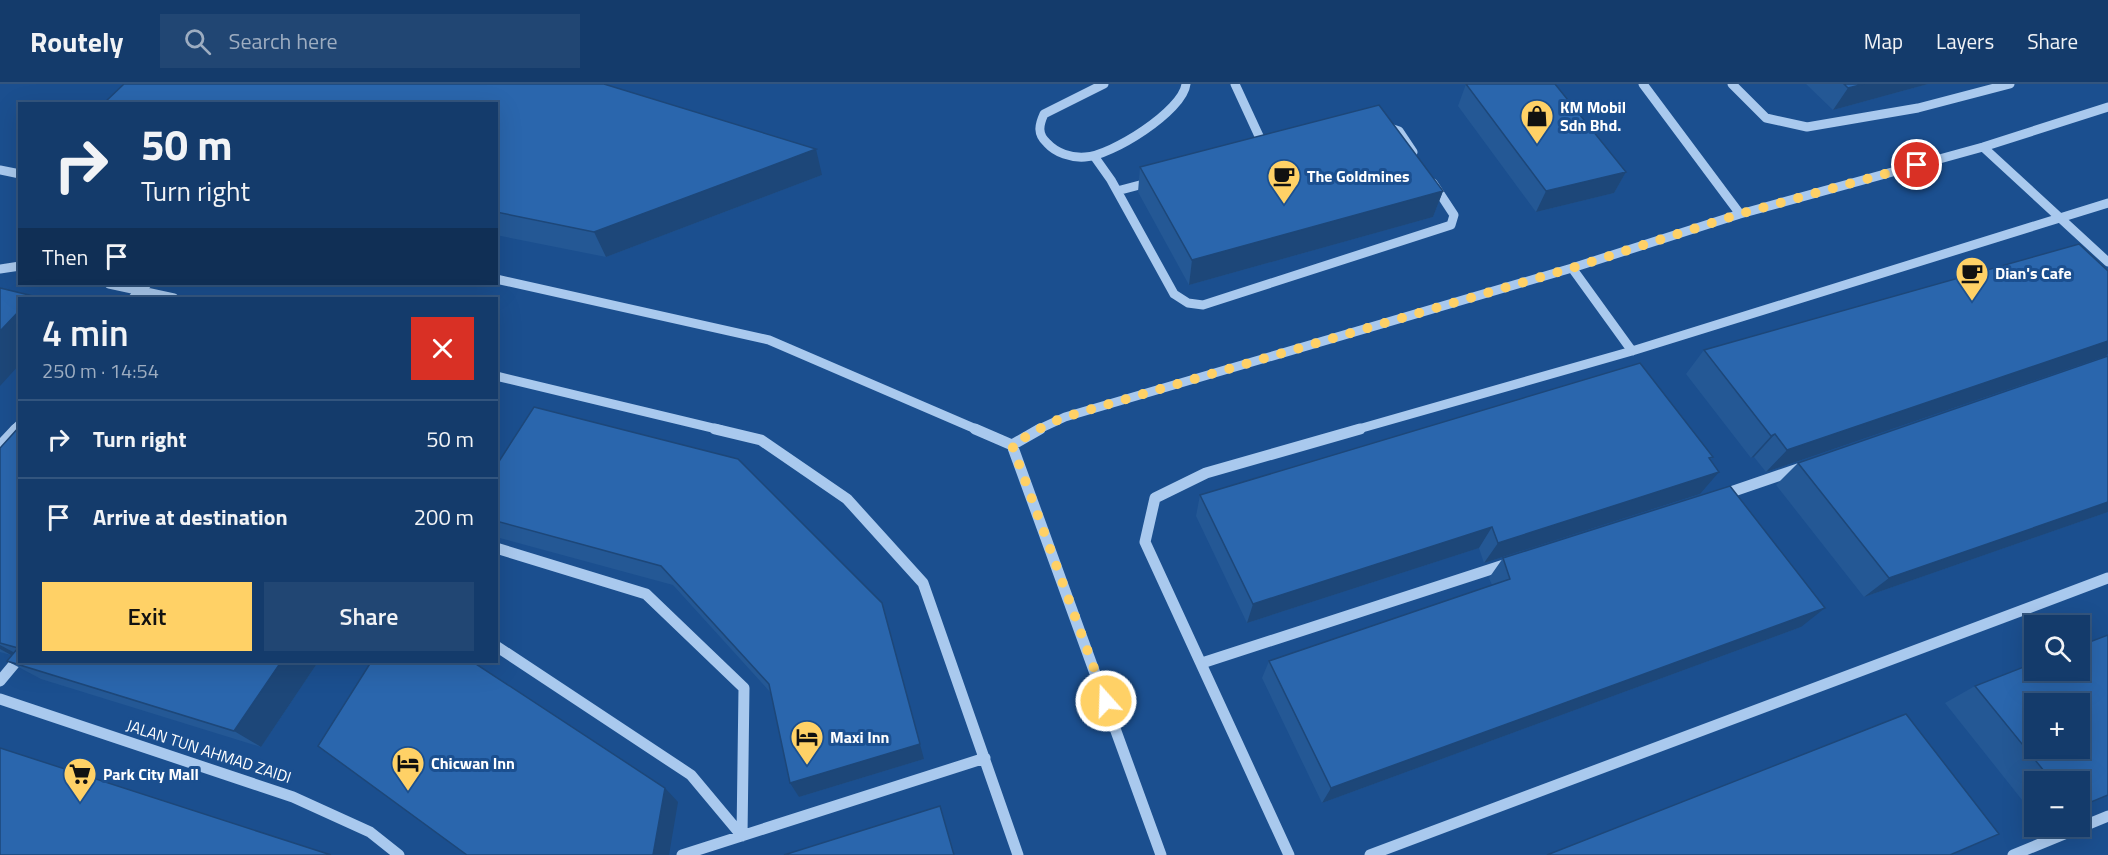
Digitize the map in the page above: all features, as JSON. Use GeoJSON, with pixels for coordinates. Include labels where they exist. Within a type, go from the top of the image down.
{"type":"FeatureCollection","features":[{"type":"Feature","properties":{"kind":"street"},"geometry":{"type":"LineString","coordinates":[[1104,84],[1054,108],[1038,122],[1038,132],[1043,141],[1052,148],[1081,159],[1094,156],[1140,131],[1164,114],[1185,93],[1186,84]]}},
{"type":"Feature","properties":{"kind":"street"},"geometry":{"type":"LineString","coordinates":[[1235,84],[1266,152]]}},
{"type":"Feature","properties":{"kind":"street"},"geometry":{"type":"LineString","coordinates":[[1643,84],[1740,214]]}},
{"type":"Feature","properties":{"kind":"street"},"geometry":{"type":"LineString","coordinates":[[1732,84],[1766,118],[1807,127],[1918,108],[2010,84]]}},
{"type":"Feature","properties":{"kind":"street"},"geometry":{"type":"LineString","coordinates":[[1012,445],[1065,417],[1572,268],[1740,214],[1983,147],[2108,107]]}},
{"type":"Feature","properties":{"kind":"street"},"geometry":{"type":"LineString","coordinates":[[1369,124],[1380,124],[1399,131],[1417,159]]}},
{"type":"Feature","properties":{"kind":"street"},"geometry":{"type":"LineString","coordinates":[[1983,147],[2108,262]]}},
{"type":"Feature","properties":{"kind":"street"},"geometry":{"type":"LineString","coordinates":[[1255,155],[1277,148]]}},
{"type":"Feature","properties":{"kind":"street"},"geometry":{"type":"LineString","coordinates":[[1094,156],[1117,191],[1174,294],[1188,303],[1203,305],[1451,225],[1454,215],[1430,178]]}},
{"type":"Feature","properties":{"kind":"street"},"geometry":{"type":"LineString","coordinates":[[0,170],[18,174]]}},
{"type":"Feature","properties":{"kind":"street"},"geometry":{"type":"LineString","coordinates":[[1117,191],[1163,179]]}},
{"type":"Feature","properties":{"kind":"street"},"geometry":{"type":"LineString","coordinates":[[1288,855],[1145,542],[1155,498],[1206,472],[1632,351],[2108,203]]}},
{"type":"Feature","properties":{"kind":"street"},"geometry":{"type":"LineString","coordinates":[[0,269],[18,266]]}},
{"type":"Feature","properties":{"kind":"street"},"geometry":{"type":"LineString","coordinates":[[1572,268],[1632,351]]}},
{"type":"Feature","properties":{"kind":"street"},"geometry":{"type":"LineString","coordinates":[[498,279],[769,340],[1012,445],[1161,855]]}},
{"type":"Feature","properties":{"kind":"street"},"geometry":{"type":"LineString","coordinates":[[121,285],[144,287],[171,297]]}},
{"type":"Feature","properties":{"kind":"street"},"geometry":{"type":"LineString","coordinates":[[498,376],[760,440],[847,499],[922,583],[1018,855]]}},
{"type":"Feature","properties":{"kind":"street"},"geometry":{"type":"LineString","coordinates":[[0,446],[18,426]]}},
{"type":"Feature","properties":{"kind":"street"},"geometry":{"type":"LineString","coordinates":[[1707,499],[1808,466]]}},
{"type":"Feature","properties":{"kind":"street"},"geometry":{"type":"LineString","coordinates":[[498,549],[646,594],[744,688],[741,836]]}},
{"type":"Feature","properties":{"kind":"street"},"geometry":{"type":"LineString","coordinates":[[1202,663],[1517,561]]}},
{"type":"Feature","properties":{"kind":"street"},"geometry":{"type":"LineString","coordinates":[[1370,855],[2108,578]]}},
{"type":"Feature","properties":{"kind":"street"},"geometry":{"type":"LineString","coordinates":[[498,647],[691,775],[741,836]]}},
{"type":"Feature","properties":{"kind":"street"},"geometry":{"type":"LineString","coordinates":[[0,681],[18,659]]}},
{"type":"Feature","properties":{"kind":"street","name":"JALAN TUN AHMAD ZAIDI"},"geometry":{"type":"LineString","coordinates":[[0,699],[293,796],[370,832],[399,855]]}},
{"type":"Feature","properties":{"kind":"street"},"geometry":{"type":"LineString","coordinates":[[682,855],[985,758]]}},
{"type":"Feature","properties":{"kind":"street"},"geometry":{"type":"LineString","coordinates":[[2013,855],[2108,816]]}},
{"type":"Feature","properties":{"kind":"building"},"geometry":{"type":"Polygon","coordinates":[[[124,84],[604,84],[816,149],[594,232],[498,212],[498,102],[105,102],[124,84]]]}},
{"type":"Feature","properties":{"kind":"building"},"geometry":{"type":"Polygon","coordinates":[[[1466,84],[1555,84],[1626,172],[1546,191],[1466,84]]]}},
{"type":"Feature","properties":{"kind":"building"},"geometry":{"type":"Polygon","coordinates":[[[1844,84],[1864,84],[1848,88],[1844,84]]]}},
{"type":"Feature","properties":{"kind":"building","name":"The Goldmines"},"geometry":{"type":"Polygon","coordinates":[[[1379,105],[1443,191],[1192,260],[1140,167],[1379,105]]]}},
{"type":"Feature","properties":{"kind":"building"},"geometry":{"type":"Polygon","coordinates":[[[2079,244],[2108,271],[2108,341],[1787,450],[1775,434],[1771,436],[1704,350],[2079,244]]]}},
{"type":"Feature","properties":{"kind":"building"},"geometry":{"type":"Polygon","coordinates":[[[0,288],[33,296],[18,297],[18,312],[0,331],[0,288]]]}},
{"type":"Feature","properties":{"kind":"building"},"geometry":{"type":"Polygon","coordinates":[[[2108,356],[2108,502],[1889,578],[1798,463],[2108,356]]]}},
{"type":"Feature","properties":{"kind":"building"},"geometry":{"type":"Polygon","coordinates":[[[1640,363],[1713,457],[1709,458],[1719,472],[1498,543],[1492,527],[1253,604],[1200,495],[1640,363]]]}},
{"type":"Feature","properties":{"kind":"building"},"geometry":{"type":"Polygon","coordinates":[[[534,407],[738,459],[882,603],[920,744],[790,783],[769,684],[661,566],[498,522],[498,463],[534,407]]]}},
{"type":"Feature","properties":{"kind":"building"},"geometry":{"type":"Polygon","coordinates":[[[18,428],[18,648],[0,643],[0,448],[18,428]]]}},
{"type":"Feature","properties":{"kind":"building"},"geometry":{"type":"Polygon","coordinates":[[[1730,486],[1825,608],[1331,788],[1269,661],[1510,579],[1503,558],[1730,486]]]}},
{"type":"Feature","properties":{"kind":"building"},"geometry":{"type":"Polygon","coordinates":[[[2108,635],[2108,795],[2090,802],[2090,771],[2044,771],[2034,759],[2090,759],[2090,693],[2024,693],[2024,746],[1975,686],[2024,667],[2024,681],[2090,681],[2090,642],[2108,635]]]}},
{"type":"Feature","properties":{"kind":"building"},"geometry":{"type":"Polygon","coordinates":[[[18,648],[18,663],[280,663],[234,731],[7,661],[18,648]]]}},
{"type":"Feature","properties":{"kind":"building"},"geometry":{"type":"Polygon","coordinates":[[[370,663],[475,663],[665,788],[653,855],[467,855],[318,746],[370,663]]]}},
{"type":"Feature","properties":{"kind":"building"},"geometry":{"type":"Polygon","coordinates":[[[1906,714],[1999,834],[1950,855],[1547,855],[1906,714]]]}},
{"type":"Feature","properties":{"kind":"building","name":"Park City Mall"},"geometry":{"type":"Polygon","coordinates":[[[0,748],[331,855],[0,855],[0,748]]]}},
{"type":"Feature","properties":{"kind":"building"},"geometry":{"type":"Polygon","coordinates":[[[940,806],[954,855],[784,855],[940,806]]]}},
{"type":"Feature","properties":{"kind":"place","name":"KM Mobil Sdn Bhd."},"geometry":{"type":"Point","coordinates":[1537,145]}},
{"type":"Feature","properties":{"kind":"place","name":"The Goldmines"},"geometry":{"type":"Point","coordinates":[1284,205]}},
{"type":"Feature","properties":{"kind":"place","name":"Dian's Cafe"},"geometry":{"type":"Point","coordinates":[1972,302]}},
{"type":"Feature","properties":{"kind":"place","name":"Maxi Inn"},"geometry":{"type":"Point","coordinates":[807,766]}},
{"type":"Feature","properties":{"kind":"place","name":"Chicwan Inn"},"geometry":{"type":"Point","coordinates":[408,792]}},
{"type":"Feature","properties":{"kind":"place","name":"Park City Mall"},"geometry":{"type":"Point","coordinates":[80,803]}},
{"type":"Feature","properties":{"kind":"route"},"geometry":{"type":"LineString","coordinates":[[1106,701],[1012,445],[1065,417],[1572,268],[1740,214],[1917,165]]}}]}
